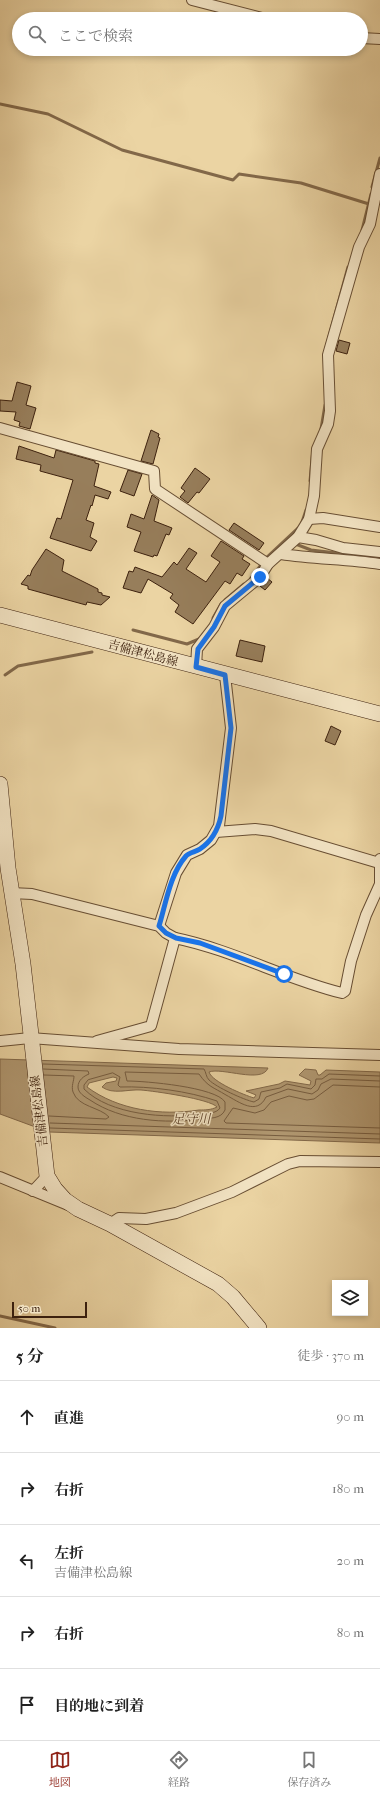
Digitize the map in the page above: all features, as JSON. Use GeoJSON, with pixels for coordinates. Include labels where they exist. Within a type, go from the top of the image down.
{"type":"FeatureCollection","features":[{"type":"Feature","properties":{"kind":"main road","name":"吉備津松島線"},"geometry":{"type":"LineString","coordinates":[[0,615],[225,675],[380,714]]}},
{"type":"Feature","properties":{"kind":"main road","name":"吉備津松島線"},"geometry":{"type":"LineString","coordinates":[[0,784],[4,868],[11,893],[23,964],[47,1176],[54,1189],[65,1200],[78,1209],[110,1224],[218,1284],[233,1297],[259,1328]]}},
{"type":"Feature","properties":{"kind":"street"},"geometry":{"type":"LineString","coordinates":[[192,0],[239,12]]}},
{"type":"Feature","properties":{"kind":"street"},"geometry":{"type":"LineString","coordinates":[[368,38],[380,39]]}},
{"type":"Feature","properties":{"kind":"street"},"geometry":{"type":"LineString","coordinates":[[196,667],[198,649],[225,606],[260,577],[266,562],[282,554],[294,541],[309,519],[314,496],[317,449],[328,424],[330,412],[328,355],[359,247],[370,224],[380,174]]}},
{"type":"Feature","properties":{"kind":"street"},"geometry":{"type":"LineString","coordinates":[[0,428],[154,471],[154,488],[266,562]]}},
{"type":"Feature","properties":{"kind":"street"},"geometry":{"type":"LineString","coordinates":[[309,519],[323,518],[380,527]]}},
{"type":"Feature","properties":{"kind":"street"},"geometry":{"type":"LineString","coordinates":[[294,541],[316,540],[343,548],[380,552]]}},
{"type":"Feature","properties":{"kind":"street"},"geometry":{"type":"LineString","coordinates":[[282,554],[313,559],[346,559],[380,564]]}},
{"type":"Feature","properties":{"kind":"street"},"geometry":{"type":"LineString","coordinates":[[159,926],[176,873],[187,855],[200,849],[216,832],[221,816],[231,728],[225,675]]}},
{"type":"Feature","properties":{"kind":"street"},"geometry":{"type":"LineString","coordinates":[[11,893],[32,894],[159,926],[166,933],[176,938],[200,943],[284,974],[342,993],[345,991],[351,961],[368,909],[380,884],[380,861],[271,831],[255,829],[216,832]]}},
{"type":"Feature","properties":{"kind":"street"},"geometry":{"type":"LineString","coordinates":[[89,1044],[151,1026],[176,938]]}},
{"type":"Feature","properties":{"kind":"street"},"geometry":{"type":"LineString","coordinates":[[0,1041],[31,1044],[89,1044],[201,1050],[380,1055]]}},
{"type":"Feature","properties":{"kind":"street"},"geometry":{"type":"LineString","coordinates":[[110,1224],[119,1218],[146,1219],[176,1214],[232,1192],[288,1164],[300,1161],[380,1162]]}},
{"type":"Feature","properties":{"kind":"street"},"geometry":{"type":"LineString","coordinates":[[33,1191],[47,1176]]}},
{"type":"Feature","properties":{"kind":"street"},"geometry":{"type":"LineString","coordinates":[[0,1177],[78,1209]]}},
{"type":"Feature","properties":{"kind":"water","name":"足守川"},"geometry":{"type":"Polygon","coordinates":[[[0,1059],[268,1068],[264,1073],[258,1075],[215,1071],[209,1072],[211,1076],[222,1084],[254,1098],[256,1095],[246,1091],[279,1084],[285,1081],[310,1085],[311,1081],[299,1075],[305,1069],[316,1070],[318,1075],[326,1070],[380,1072],[380,1143],[49,1132],[0,1114],[0,1059]],[[113,1077],[89,1083],[87,1087],[112,1101],[140,1109],[185,1112],[208,1110],[217,1107],[193,1098],[141,1090],[111,1091],[102,1087],[106,1083],[116,1081],[117,1078],[113,1077]]]}},
{"type":"Feature","properties":{"kind":"building"},"geometry":{"type":"Polygon","coordinates":[[[339,340],[350,343],[347,354],[336,351],[339,340]]]}},
{"type":"Feature","properties":{"kind":"building"},"geometry":{"type":"Polygon","coordinates":[[[17,382],[31,386],[26,405],[36,408],[30,429],[19,426],[20,422],[14,420],[16,412],[0,411],[0,400],[12,401],[17,382]]]}},
{"type":"Feature","properties":{"kind":"building"},"geometry":{"type":"Polygon","coordinates":[[[151,430],[159,434],[158,437],[160,438],[153,464],[141,461],[151,430]]]}},
{"type":"Feature","properties":{"kind":"building"},"geometry":{"type":"Polygon","coordinates":[[[19,446],[54,458],[56,450],[95,461],[95,463],[99,464],[94,486],[111,492],[108,499],[95,495],[92,506],[91,505],[86,520],[94,523],[90,537],[97,541],[91,551],[50,538],[57,518],[61,519],[73,480],[40,471],[41,465],[16,459],[19,446]]]}},
{"type":"Feature","properties":{"kind":"building"},"geometry":{"type":"Polygon","coordinates":[[[195,468],[210,479],[199,493],[197,492],[188,503],[180,497],[185,491],[181,488],[195,468]]]}},
{"type":"Feature","properties":{"kind":"building"},"geometry":{"type":"Polygon","coordinates":[[[128,470],[142,474],[134,496],[120,491],[128,470]]]}},
{"type":"Feature","properties":{"kind":"building"},"geometry":{"type":"Polygon","coordinates":[[[152,495],[159,500],[154,521],[172,528],[169,535],[166,534],[157,556],[154,555],[153,557],[134,551],[141,532],[127,527],[131,514],[144,519],[152,495]]]}},
{"type":"Feature","properties":{"kind":"building"},"geometry":{"type":"Polygon","coordinates":[[[234,523],[264,543],[259,550],[229,530],[234,523]]]}},
{"type":"Feature","properties":{"kind":"building"},"geometry":{"type":"Polygon","coordinates":[[[221,541],[244,556],[242,559],[250,564],[242,576],[237,573],[230,584],[225,581],[193,624],[175,612],[179,605],[170,598],[173,594],[148,579],[141,593],[123,588],[129,571],[133,572],[135,567],[162,577],[174,562],[177,565],[189,548],[197,553],[186,569],[206,582],[220,562],[211,556],[221,541]]]}},
{"type":"Feature","properties":{"kind":"building"},"geometry":{"type":"Polygon","coordinates":[[[46,549],[64,560],[62,571],[98,589],[98,592],[102,593],[102,595],[110,597],[101,605],[87,602],[86,605],[28,589],[28,586],[21,584],[28,575],[30,576],[32,570],[46,549]]]}},
{"type":"Feature","properties":{"kind":"building"},"geometry":{"type":"Polygon","coordinates":[[[267,578],[272,582],[265,590],[260,586],[267,578]]]}},
{"type":"Feature","properties":{"kind":"building"},"geometry":{"type":"Polygon","coordinates":[[[240,640],[265,646],[262,662],[236,656],[240,640]]]}},
{"type":"Feature","properties":{"kind":"building"},"geometry":{"type":"Polygon","coordinates":[[[331,726],[341,731],[335,745],[325,741],[331,726]]]}},
{"type":"Feature","properties":{"kind":"waterway"},"geometry":{"type":"LineString","coordinates":[[0,104],[48,114],[122,150],[233,180],[239,174],[301,183],[369,204]]}},
{"type":"Feature","properties":{"kind":"waterway"},"geometry":{"type":"LineString","coordinates":[[372,187],[380,158]]}},
{"type":"Feature","properties":{"kind":"waterway"},"geometry":{"type":"LineString","coordinates":[[362,230],[371,194]]}},
{"type":"Feature","properties":{"kind":"waterway"},"geometry":{"type":"LineString","coordinates":[[324,355],[348,267]]}},
{"type":"Feature","properties":{"kind":"waterway"},"geometry":{"type":"LineString","coordinates":[[321,429],[325,405]]}},
{"type":"Feature","properties":{"kind":"waterway"},"geometry":{"type":"LineString","coordinates":[[310,481],[313,449]]}},
{"type":"Feature","properties":{"kind":"waterway"},"geometry":{"type":"LineString","coordinates":[[302,522],[306,510]]}},
{"type":"Feature","properties":{"kind":"waterway"},"geometry":{"type":"LineString","coordinates":[[251,578],[267,557],[298,528]]}},
{"type":"Feature","properties":{"kind":"waterway"},"geometry":{"type":"LineString","coordinates":[[293,543],[311,550],[380,558]]}},
{"type":"Feature","properties":{"kind":"waterway"},"geometry":{"type":"LineString","coordinates":[[225,600],[244,584]]}},
{"type":"Feature","properties":{"kind":"waterway"},"geometry":{"type":"LineString","coordinates":[[213,618],[221,604]]}},
{"type":"Feature","properties":{"kind":"waterway"},"geometry":{"type":"LineString","coordinates":[[133,630],[187,644],[199,639]]}},
{"type":"Feature","properties":{"kind":"waterway"},"geometry":{"type":"LineString","coordinates":[[5,675],[18,666],[92,652]]}},
{"type":"Feature","properties":{"kind":"waterway"},"geometry":{"type":"LineString","coordinates":[[0,1316],[55,1328]]}},
{"type":"Feature","properties":{"kind":"route"},"geometry":{"type":"LineString","coordinates":[[260,577],[225,606],[214,627],[198,649],[196,667],[225,675],[231,728],[221,816],[219,826],[211,840],[200,849],[187,855],[176,873],[159,926],[166,933],[176,938],[200,943],[228,952],[284,974]]}}]}
